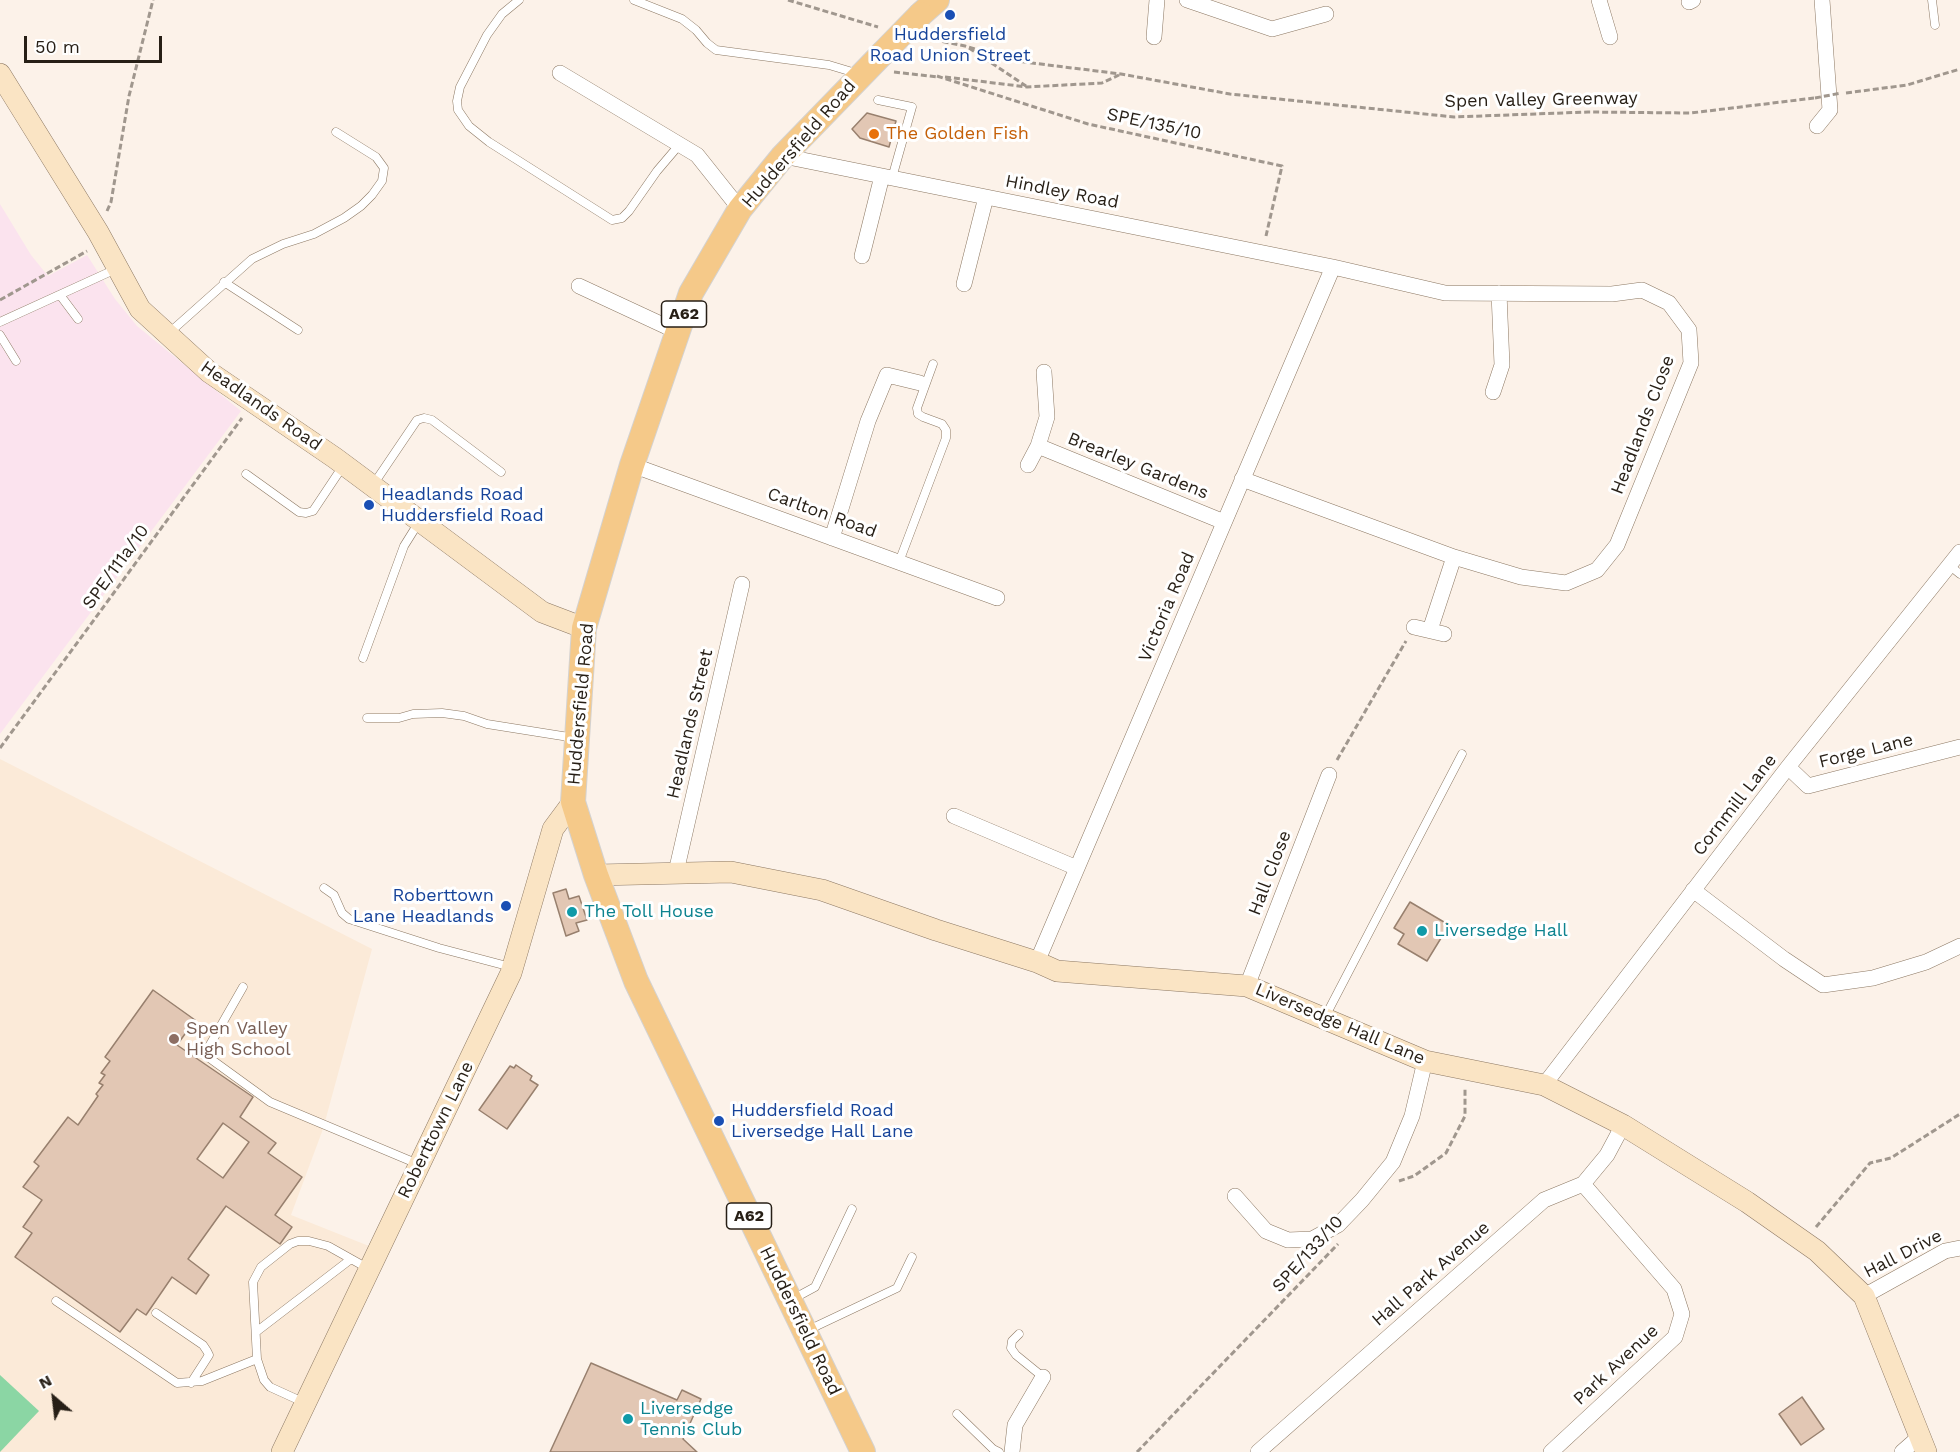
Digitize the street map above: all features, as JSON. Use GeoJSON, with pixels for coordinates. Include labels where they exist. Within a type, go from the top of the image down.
{"type":"FeatureCollection","features":[{"type":"Feature","properties":{"kind":"main road","name":"Huddersfield Road"},"geometry":{"type":"LineString","coordinates":[[863,1452],[636,981],[596,875],[573,802],[584,628],[632,465],[691,293],[740,209],[783,156],[869,66],[927,17]]}},
{"type":"Feature","properties":{"kind":"street"},"geometry":{"type":"LineString","coordinates":[[1154,37],[1157,0]]}},
{"type":"Feature","properties":{"kind":"street"},"geometry":{"type":"LineString","coordinates":[[1187,0],[1272,30],[1326,14]]}},
{"type":"Feature","properties":{"kind":"street"},"geometry":{"type":"LineString","coordinates":[[1599,0],[1610,37]]}},
{"type":"Feature","properties":{"kind":"street"},"geometry":{"type":"LineString","coordinates":[[1817,126],[1830,110],[1822,0]]}},
{"type":"Feature","properties":{"kind":"street"},"geometry":{"type":"LineString","coordinates":[[560,73],[697,155],[740,209]]}},
{"type":"Feature","properties":{"kind":"street","name":"Headlands Road"},"geometry":{"type":"LineString","coordinates":[[0,74],[101,237],[140,309],[209,372],[344,465],[542,612],[584,628]]}},
{"type":"Feature","properties":{"kind":"street","name":"Hindley Road"},"geometry":{"type":"LineString","coordinates":[[783,156],[1333,267]]}},
{"type":"Feature","properties":{"kind":"street"},"geometry":{"type":"LineString","coordinates":[[862,256],[887,177]]}},
{"type":"Feature","properties":{"kind":"street"},"geometry":{"type":"LineString","coordinates":[[964,284],[986,197]]}},
{"type":"Feature","properties":{"kind":"street","name":"Headlands Close"},"geometry":{"type":"LineString","coordinates":[[1242,479],[1454,556],[1521,577],[1566,584],[1597,570],[1617,545],[1691,363],[1689,330],[1669,303],[1642,290],[1612,294],[1445,293],[1333,267]]}},
{"type":"Feature","properties":{"kind":"street","name":"Victoria Road"},"geometry":{"type":"LineString","coordinates":[[1037,962],[1333,267]]}},
{"type":"Feature","properties":{"kind":"street"},"geometry":{"type":"LineString","coordinates":[[579,286],[678,332]]}},
{"type":"Feature","properties":{"kind":"street"},"geometry":{"type":"LineString","coordinates":[[1493,392],[1503,365],[1499,293]]}},
{"type":"Feature","properties":{"kind":"street","name":"Brearley Gardens"},"geometry":{"type":"LineString","coordinates":[[1028,465],[1038,446],[1047,417],[1044,372]]}},
{"type":"Feature","properties":{"kind":"street"},"geometry":{"type":"LineString","coordinates":[[832,538],[868,422],[887,375],[920,383]]}},
{"type":"Feature","properties":{"kind":"street","name":"Brearley Gardens"},"geometry":{"type":"LineString","coordinates":[[1038,446],[1224,522]]}},
{"type":"Feature","properties":{"kind":"street","name":"Carlton Road"},"geometry":{"type":"LineString","coordinates":[[632,465],[997,598]]}},
{"type":"Feature","properties":{"kind":"street","name":"Cornmill Lane"},"geometry":{"type":"LineString","coordinates":[[1544,1085],[1788,767],[1955,570],[1960,552]]}},
{"type":"Feature","properties":{"kind":"street"},"geometry":{"type":"LineString","coordinates":[[1414,627],[1437,632],[1454,556]]}},
{"type":"Feature","properties":{"kind":"street","name":"Headlands Street"},"geometry":{"type":"LineString","coordinates":[[676,872],[742,584]]}},
{"type":"Feature","properties":{"kind":"street","name":"Forge Lane"},"geometry":{"type":"LineString","coordinates":[[1788,767],[1808,786],[1960,747]]}},
{"type":"Feature","properties":{"kind":"street","name":"Hall Close"},"geometry":{"type":"LineString","coordinates":[[1247,986],[1329,775]]}},
{"type":"Feature","properties":{"kind":"street","name":"Roberttown Lane"},"geometry":{"type":"LineString","coordinates":[[282,1452],[513,967],[553,829],[573,802]]}},
{"type":"Feature","properties":{"kind":"street"},"geometry":{"type":"LineString","coordinates":[[954,816],[1077,868]]}},
{"type":"Feature","properties":{"kind":"street","name":"Liversedge Hall Lane"},"geometry":{"type":"LineString","coordinates":[[596,875],[731,872],[822,890],[1057,970],[1247,986],[1425,1061],[1544,1085],[1623,1125],[1747,1202],[1817,1251],[1864,1296],[1923,1444]]}},
{"type":"Feature","properties":{"kind":"street"},"geometry":{"type":"LineString","coordinates":[[1694,890],[1784,959],[1823,985],[1873,978],[1926,962],[1960,946]]}},
{"type":"Feature","properties":{"kind":"street"},"geometry":{"type":"LineString","coordinates":[[1234,1196],[1266,1231],[1288,1240],[1312,1239],[1338,1225],[1393,1162],[1412,1116],[1425,1061]]}},
{"type":"Feature","properties":{"kind":"street","name":"Hall Park Avenue"},"geometry":{"type":"LineString","coordinates":[[1258,1452],[1545,1200],[1583,1184],[1607,1155],[1623,1125]]}},
{"type":"Feature","properties":{"kind":"street","name":"Park Avenue"},"geometry":{"type":"LineString","coordinates":[[1551,1452],[1675,1337],[1682,1314],[1674,1289],[1583,1184]]}},
{"type":"Feature","properties":{"kind":"street","name":"Hall Drive"},"geometry":{"type":"LineString","coordinates":[[1864,1296],[1945,1251],[1960,1248]]}},
{"type":"Feature","properties":{"kind":"street"},"geometry":{"type":"LineString","coordinates":[[1012,1452],[1015,1425],[1043,1377]]}},
{"type":"Feature","properties":{"kind":"street"},"geometry":{"type":"LineString","coordinates":[[1902,1452],[1923,1444]]}},
{"type":"Feature","properties":{"kind":"lane"},"geometry":{"type":"LineString","coordinates":[[519,0],[502,14],[487,35],[460,87],[458,110],[469,126],[489,142],[612,220],[622,218],[629,212],[657,171],[680,144]]}},
{"type":"Feature","properties":{"kind":"lane"},"geometry":{"type":"LineString","coordinates":[[634,0],[682,19],[716,50],[829,65],[869,66]]}},
{"type":"Feature","properties":{"kind":"lane"},"geometry":{"type":"LineString","coordinates":[[1932,0],[1935,25]]}},
{"type":"Feature","properties":{"kind":"lane"},"geometry":{"type":"LineString","coordinates":[[878,100],[912,107],[887,177]]}},
{"type":"Feature","properties":{"kind":"lane"},"geometry":{"type":"LineString","coordinates":[[168,334],[252,259],[283,244],[314,234],[344,218],[361,206],[382,181],[384,168],[381,163],[336,132]]}},
{"type":"Feature","properties":{"kind":"lane"},"geometry":{"type":"LineString","coordinates":[[0,322],[118,268]]}},
{"type":"Feature","properties":{"kind":"lane"},"geometry":{"type":"LineString","coordinates":[[224,282],[298,330]]}},
{"type":"Feature","properties":{"kind":"lane"},"geometry":{"type":"LineString","coordinates":[[60,295],[78,319]]}},
{"type":"Feature","properties":{"kind":"lane"},"geometry":{"type":"LineString","coordinates":[[0,335],[16,361]]}},
{"type":"Feature","properties":{"kind":"lane"},"geometry":{"type":"LineString","coordinates":[[898,562],[946,438],[946,430],[942,424],[918,414],[917,408],[933,364]]}},
{"type":"Feature","properties":{"kind":"lane"},"geometry":{"type":"LineString","coordinates":[[372,486],[417,420],[424,418],[432,420],[501,472]]}},
{"type":"Feature","properties":{"kind":"lane"},"geometry":{"type":"LineString","coordinates":[[246,474],[299,512],[306,513],[313,511],[344,465]]}},
{"type":"Feature","properties":{"kind":"lane"},"geometry":{"type":"LineString","coordinates":[[363,658],[404,546],[420,521]]}},
{"type":"Feature","properties":{"kind":"lane"},"geometry":{"type":"LineString","coordinates":[[368,718],[399,718],[413,714],[442,712],[464,716],[487,724],[577,739]]}},
{"type":"Feature","properties":{"kind":"lane"},"geometry":{"type":"LineString","coordinates":[[1324,1018],[1462,754]]}},
{"type":"Feature","properties":{"kind":"lane"},"geometry":{"type":"LineString","coordinates":[[324,888],[334,895],[342,913],[359,923],[439,948],[513,967]]}},
{"type":"Feature","properties":{"kind":"lane"},"geometry":{"type":"LineString","coordinates":[[243,987],[207,1050],[208,1058],[270,1102],[419,1165]]}},
{"type":"Feature","properties":{"kind":"lane"},"geometry":{"type":"LineString","coordinates":[[790,1301],[815,1287],[852,1209]]}},
{"type":"Feature","properties":{"kind":"lane"},"geometry":{"type":"LineString","coordinates":[[305,1403],[270,1387],[264,1380],[257,1359],[253,1282],[261,1267],[290,1244],[298,1241],[309,1241],[328,1246],[369,1269]]}},
{"type":"Feature","properties":{"kind":"lane"},"geometry":{"type":"LineString","coordinates":[[805,1331],[897,1288],[912,1257]]}},
{"type":"Feature","properties":{"kind":"lane"},"geometry":{"type":"LineString","coordinates":[[256,1332],[351,1259]]}},
{"type":"Feature","properties":{"kind":"lane"},"geometry":{"type":"LineString","coordinates":[[56,1301],[177,1383],[202,1381],[257,1359]]}},
{"type":"Feature","properties":{"kind":"lane"},"geometry":{"type":"LineString","coordinates":[[156,1313],[203,1345],[209,1355],[191,1383]]}},
{"type":"Feature","properties":{"kind":"lane"},"geometry":{"type":"LineString","coordinates":[[1019,1334],[1012,1341],[1011,1348],[1016,1355],[1043,1377]]}},
{"type":"Feature","properties":{"kind":"lane"},"geometry":{"type":"LineString","coordinates":[[957,1414],[999,1452]]}},
{"type":"Feature","properties":{"kind":"path"},"geometry":{"type":"LineString","coordinates":[[0,300],[101,237],[111,202],[129,96],[153,0]]}},
{"type":"Feature","properties":{"kind":"path"},"geometry":{"type":"LineString","coordinates":[[788,0],[880,28]]}},
{"type":"Feature","properties":{"kind":"path","name":"Spen Valley Greenway"},"geometry":{"type":"LineString","coordinates":[[927,17],[965,46],[1028,87]]}},
{"type":"Feature","properties":{"kind":"path","name":"Spen Valley Greenway"},"geometry":{"type":"LineString","coordinates":[[965,46],[1016,61],[1121,75],[1230,94],[1454,117],[1588,112],[1691,113],[1907,85],[1960,69]]}},
{"type":"Feature","properties":{"kind":"path","name":"Spen Valley Greenway"},"geometry":{"type":"LineString","coordinates":[[869,66],[1028,87],[1102,82],[1121,75]]}},
{"type":"Feature","properties":{"kind":"path","name":"SPE/135/10"},"geometry":{"type":"LineString","coordinates":[[937,76],[1088,124],[1282,166],[1263,253]]}},
{"type":"Feature","properties":{"kind":"path","name":"SPE/111a/10"},"geometry":{"type":"LineString","coordinates":[[0,748],[254,402]]}},
{"type":"Feature","properties":{"kind":"path"},"geometry":{"type":"LineString","coordinates":[[1329,775],[1414,627]]}},
{"type":"Feature","properties":{"kind":"path"},"geometry":{"type":"LineString","coordinates":[[1398,1181],[1414,1176],[1446,1153],[1465,1116],[1465,1069]]}},
{"type":"Feature","properties":{"kind":"path"},"geometry":{"type":"LineString","coordinates":[[1803,1241],[1870,1163],[1891,1158],[1960,1114]]}},
{"type":"Feature","properties":{"kind":"path","name":"SPE/133/10"},"geometry":{"type":"LineString","coordinates":[[1137,1452],[1341,1242]]}},
{"type":"Feature","properties":{"kind":"path"},"geometry":{"type":"LineString","coordinates":[[1141,1448],[1145,1452]]}},
{"type":"Feature","properties":{"kind":"shaded area"},"geometry":{"type":"Polygon","coordinates":[[[0,204],[31,255],[48,276],[87,255],[115,299],[137,326],[241,411],[0,734],[0,204]]]}},
{"type":"Feature","properties":{"kind":"shaded area","name":"Spen Valley High School"},"geometry":{"type":"Polygon","coordinates":[[[0,759],[372,949],[323,1129],[291,1215],[369,1246],[270,1452],[0,1452],[0,759]]]}},
{"type":"Feature","properties":{"kind":"green space"},"geometry":{"type":"Polygon","coordinates":[[[0,1375],[39,1411],[0,1452],[0,1375]]]}},
{"type":"Feature","properties":{"kind":"building","name":"The Golden Fish"},"geometry":{"type":"Polygon","coordinates":[[[867,113],[896,121],[889,147],[860,138],[852,129],[867,113]]]}},
{"type":"Feature","properties":{"kind":"building","name":"The Toll House"},"geometry":{"type":"Polygon","coordinates":[[[566,889],[569,899],[579,896],[587,920],[576,923],[579,931],[566,936],[553,893],[566,889]]]}},
{"type":"Feature","properties":{"kind":"building","name":"Liversedge Hall"},"geometry":{"type":"Polygon","coordinates":[[[1410,902],[1449,925],[1427,961],[1398,944],[1404,934],[1394,928],[1410,902]]]}},
{"type":"Feature","properties":{"kind":"building"},"geometry":{"type":"Polygon","coordinates":[[[153,990],[195,1020],[177,1045],[253,1097],[240,1117],[276,1143],[268,1153],[302,1177],[275,1215],[292,1227],[280,1244],[226,1206],[188,1259],[209,1275],[196,1294],[172,1277],[146,1315],[137,1309],[120,1332],[15,1257],[32,1233],[23,1227],[42,1200],[23,1187],[39,1166],[34,1162],[68,1117],[78,1125],[98,1096],[96,1094],[103,1085],[99,1083],[105,1075],[101,1073],[110,1061],[105,1057],[153,990]],[[223,1123],[197,1159],[223,1178],[249,1142],[223,1123]]]}},
{"type":"Feature","properties":{"kind":"building"},"geometry":{"type":"Polygon","coordinates":[[[516,1065],[532,1076],[530,1080],[538,1085],[507,1129],[479,1110],[510,1066],[514,1068],[516,1065]]]}},
{"type":"Feature","properties":{"kind":"building","name":"Liversedge Tennis Club"},"geometry":{"type":"Polygon","coordinates":[[[591,1363],[677,1400],[682,1390],[701,1399],[683,1439],[697,1452],[550,1452],[591,1363]]]}},
{"type":"Feature","properties":{"kind":"building"},"geometry":{"type":"Polygon","coordinates":[[[1802,1397],[1824,1429],[1801,1445],[1779,1414],[1802,1397]]]}},
{"type":"Feature","properties":{"kind":"place","name":"Huddersfield Road Union Street"},"geometry":{"type":"Point","coordinates":[950,15]}},
{"type":"Feature","properties":{"kind":"place","name":"The Golden Fish"},"geometry":{"type":"Point","coordinates":[874,134]}},
{"type":"Feature","properties":{"kind":"place","name":"Headlands Road Huddersfield Road"},"geometry":{"type":"Point","coordinates":[369,505]}},
{"type":"Feature","properties":{"kind":"place","name":"Roberttown Lane Headlands"},"geometry":{"type":"Point","coordinates":[506,906]}},
{"type":"Feature","properties":{"kind":"place","name":"The Toll House"},"geometry":{"type":"Point","coordinates":[572,912]}},
{"type":"Feature","properties":{"kind":"place","name":"Liversedge Hall"},"geometry":{"type":"Point","coordinates":[1422,931]}},
{"type":"Feature","properties":{"kind":"place","name":"Spen Valley High School"},"geometry":{"type":"Point","coordinates":[174,1039]}},
{"type":"Feature","properties":{"kind":"place","name":"Huddersfield Road Liversedge Hall Lane"},"geometry":{"type":"Point","coordinates":[719,1121]}},
{"type":"Feature","properties":{"kind":"place","name":"Liversedge Tennis Club"},"geometry":{"type":"Point","coordinates":[628,1419]}}]}
